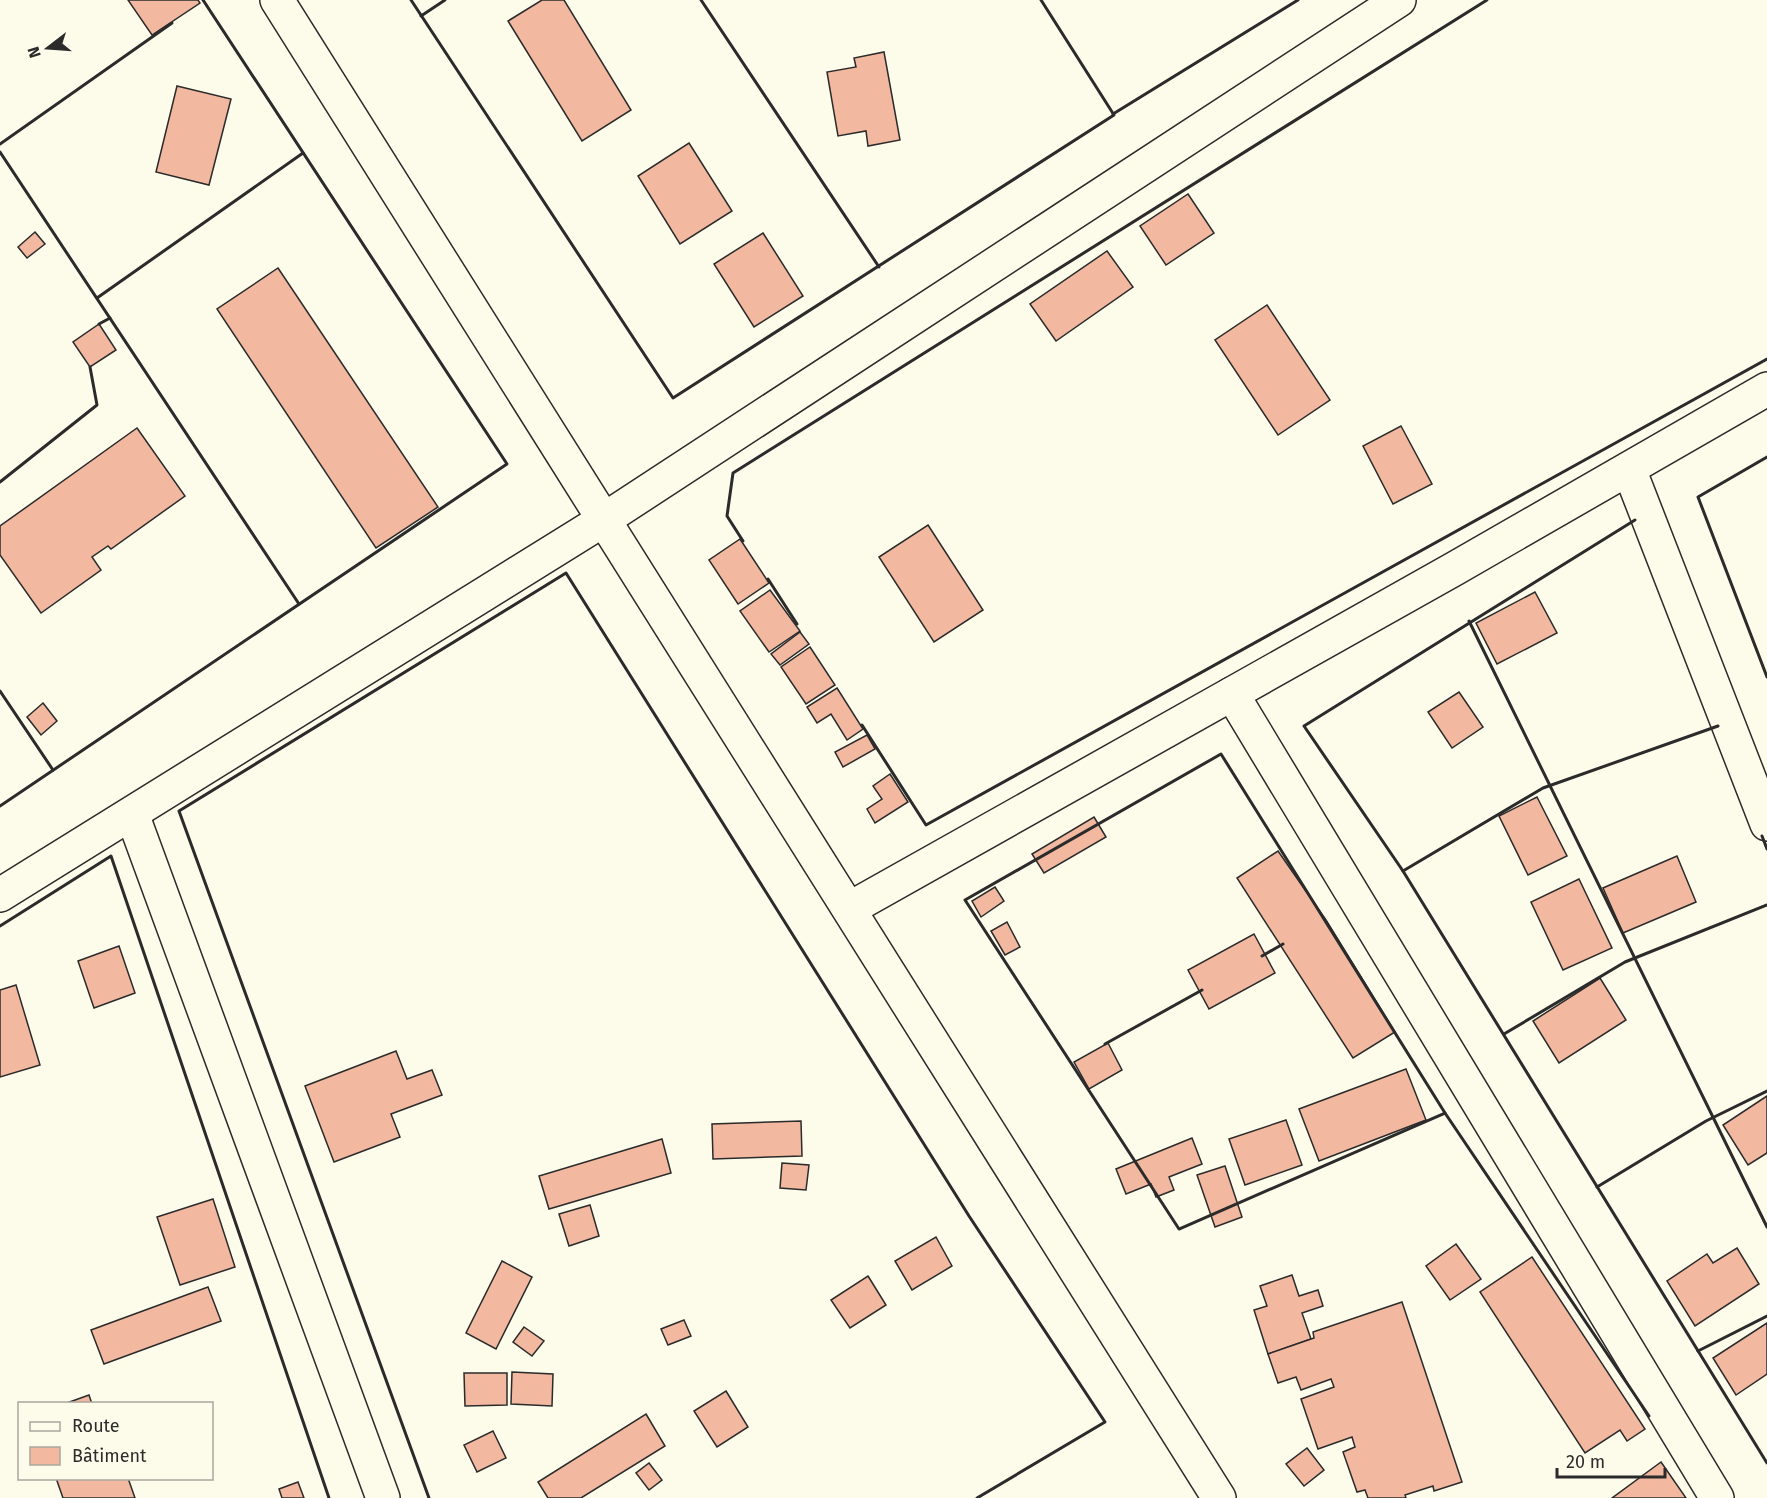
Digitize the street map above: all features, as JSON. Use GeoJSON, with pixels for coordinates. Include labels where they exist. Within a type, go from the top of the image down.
{"type":"FeatureCollection","features":[{"type":"Feature","properties":{"kind":"street"},"geometry":{"type":"LineString","coordinates":[[276,0],[605,519],[1219,1498]]}},
{"type":"Feature","properties":{"kind":"street"},"geometry":{"type":"LineString","coordinates":[[0,895],[605,519],[1399,0]]}},
{"type":"Feature","properties":{"kind":"street"},"geometry":{"type":"LineString","coordinates":[[849,909],[1767,389]]}},
{"type":"Feature","properties":{"kind":"street"},"geometry":{"type":"LineString","coordinates":[[1629,469],[1767,824]]}},
{"type":"Feature","properties":{"kind":"street"},"geometry":{"type":"LineString","coordinates":[[1232,694],[1717,1498]]}},
{"type":"Feature","properties":{"kind":"street"},"geometry":{"type":"LineString","coordinates":[[132,814],[383,1498]]}},
{"type":"Feature","properties":{"kind":"building"},"geometry":{"type":"Polygon","coordinates":[[[128,0],[198,0],[200,3],[152,35],[128,0]]]}},
{"type":"Feature","properties":{"kind":"building"},"geometry":{"type":"Polygon","coordinates":[[[542,0],[564,0],[631,110],[582,141],[508,21],[542,0]]]}},
{"type":"Feature","properties":{"kind":"building"},"geometry":{"type":"Polygon","coordinates":[[[884,52],[900,140],[868,146],[866,131],[838,136],[827,72],[856,67],[854,58],[884,52]]]}},
{"type":"Feature","properties":{"kind":"building"},"geometry":{"type":"Polygon","coordinates":[[[177,86],[231,99],[209,185],[156,172],[177,86]]]}},
{"type":"Feature","properties":{"kind":"building"},"geometry":{"type":"Polygon","coordinates":[[[689,143],[732,211],[680,244],[638,176],[689,143]]]}},
{"type":"Feature","properties":{"kind":"building"},"geometry":{"type":"Polygon","coordinates":[[[1188,194],[1214,233],[1166,265],[1140,226],[1188,194]]]}},
{"type":"Feature","properties":{"kind":"building"},"geometry":{"type":"Polygon","coordinates":[[[35,232],[45,244],[27,258],[18,247],[35,232]]]}},
{"type":"Feature","properties":{"kind":"building"},"geometry":{"type":"Polygon","coordinates":[[[763,233],[803,296],[754,327],[714,264],[763,233]]]}},
{"type":"Feature","properties":{"kind":"building"},"geometry":{"type":"Polygon","coordinates":[[[1107,251],[1133,287],[1056,341],[1030,304],[1107,251]]]}},
{"type":"Feature","properties":{"kind":"building"},"geometry":{"type":"Polygon","coordinates":[[[278,268],[438,507],[376,548],[217,309],[278,268]]]}},
{"type":"Feature","properties":{"kind":"building"},"geometry":{"type":"Polygon","coordinates":[[[1267,305],[1330,400],[1278,435],[1215,340],[1267,305]]]}},
{"type":"Feature","properties":{"kind":"building"},"geometry":{"type":"Polygon","coordinates":[[[99,324],[116,350],[90,367],[73,342],[99,324]]]}},
{"type":"Feature","properties":{"kind":"building"},"geometry":{"type":"Polygon","coordinates":[[[1401,426],[1432,484],[1393,504],[1363,446],[1401,426]]]}},
{"type":"Feature","properties":{"kind":"building"},"geometry":{"type":"Polygon","coordinates":[[[137,428],[185,496],[111,549],[108,546],[92,557],[101,570],[41,613],[0,555],[0,526],[137,428]]]}},
{"type":"Feature","properties":{"kind":"building"},"geometry":{"type":"Polygon","coordinates":[[[928,525],[983,610],[934,642],[879,557],[928,525]]]}},
{"type":"Feature","properties":{"kind":"building"},"geometry":{"type":"Polygon","coordinates":[[[740,539],[769,583],[738,604],[709,560],[740,539]]]}},
{"type":"Feature","properties":{"kind":"building"},"geometry":{"type":"Polygon","coordinates":[[[770,590],[800,631],[769,652],[740,611],[770,590]]]}},
{"type":"Feature","properties":{"kind":"building"},"geometry":{"type":"Polygon","coordinates":[[[1535,592],[1557,633],[1497,664],[1476,623],[1535,592]]]}},
{"type":"Feature","properties":{"kind":"building"},"geometry":{"type":"Polygon","coordinates":[[[800,632],[809,644],[780,665],[771,654],[800,632]]]}},
{"type":"Feature","properties":{"kind":"building"},"geometry":{"type":"Polygon","coordinates":[[[810,647],[835,685],[806,704],[781,667],[810,647]]]}},
{"type":"Feature","properties":{"kind":"building"},"geometry":{"type":"Polygon","coordinates":[[[837,688],[863,729],[847,740],[831,714],[817,723],[807,707],[837,688]]]}},
{"type":"Feature","properties":{"kind":"building"},"geometry":{"type":"Polygon","coordinates":[[[1459,692],[1483,727],[1452,748],[1428,712],[1459,692]]]}},
{"type":"Feature","properties":{"kind":"building"},"geometry":{"type":"Polygon","coordinates":[[[43,703],[57,721],[41,735],[27,717],[43,703]]]}},
{"type":"Feature","properties":{"kind":"building"},"geometry":{"type":"Polygon","coordinates":[[[867,735],[875,749],[843,767],[835,752],[867,735]]]}},
{"type":"Feature","properties":{"kind":"building"},"geometry":{"type":"Polygon","coordinates":[[[890,774],[908,802],[875,823],[867,809],[882,799],[873,786],[890,774]]]}},
{"type":"Feature","properties":{"kind":"building"},"geometry":{"type":"Polygon","coordinates":[[[1537,797],[1567,856],[1528,875],[1499,816],[1537,797]]]}},
{"type":"Feature","properties":{"kind":"building"},"geometry":{"type":"Polygon","coordinates":[[[1094,817],[1106,837],[1044,873],[1032,854],[1094,817]]]}},
{"type":"Feature","properties":{"kind":"building"},"geometry":{"type":"Polygon","coordinates":[[[1278,851],[1326,920],[1395,1032],[1353,1058],[1237,878],[1278,851]]]}},
{"type":"Feature","properties":{"kind":"building"},"geometry":{"type":"Polygon","coordinates":[[[1677,856],[1696,902],[1623,933],[1603,888],[1677,856]]]}},
{"type":"Feature","properties":{"kind":"building"},"geometry":{"type":"Polygon","coordinates":[[[1579,879],[1612,948],[1563,970],[1531,902],[1579,879]]]}},
{"type":"Feature","properties":{"kind":"building"},"geometry":{"type":"Polygon","coordinates":[[[995,887],[1004,901],[981,917],[972,901],[995,887]]]}},
{"type":"Feature","properties":{"kind":"building"},"geometry":{"type":"Polygon","coordinates":[[[1007,922],[1020,947],[1005,955],[991,931],[1007,922]]]}},
{"type":"Feature","properties":{"kind":"building"},"geometry":{"type":"Polygon","coordinates":[[[1254,934],[1275,973],[1209,1009],[1188,970],[1254,934]]]}},
{"type":"Feature","properties":{"kind":"building"},"geometry":{"type":"Polygon","coordinates":[[[119,946],[135,993],[94,1008],[78,961],[119,946]]]}},
{"type":"Feature","properties":{"kind":"building"},"geometry":{"type":"Polygon","coordinates":[[[1600,978],[1626,1020],[1559,1063],[1533,1021],[1600,978]]]}},
{"type":"Feature","properties":{"kind":"building"},"geometry":{"type":"Polygon","coordinates":[[[16,985],[40,1065],[0,1077],[0,990],[16,985]]]}},
{"type":"Feature","properties":{"kind":"building"},"geometry":{"type":"Polygon","coordinates":[[[1108,1043],[1122,1070],[1089,1089],[1074,1062],[1108,1043]]]}},
{"type":"Feature","properties":{"kind":"building"},"geometry":{"type":"Polygon","coordinates":[[[396,1051],[407,1079],[432,1070],[442,1095],[391,1114],[400,1137],[334,1162],[305,1086],[396,1051]]]}},
{"type":"Feature","properties":{"kind":"building"},"geometry":{"type":"Polygon","coordinates":[[[1406,1069],[1426,1120],[1319,1161],[1299,1109],[1406,1069]]]}},
{"type":"Feature","properties":{"kind":"building"},"geometry":{"type":"Polygon","coordinates":[[[1767,1096],[1767,1153],[1748,1165],[1723,1125],[1767,1096]]]}},
{"type":"Feature","properties":{"kind":"building"},"geometry":{"type":"Polygon","coordinates":[[[1286,1120],[1302,1165],[1245,1185],[1229,1139],[1286,1120]]]}},
{"type":"Feature","properties":{"kind":"building"},"geometry":{"type":"Polygon","coordinates":[[[801,1121],[802,1156],[713,1159],[712,1124],[801,1121]]]}},
{"type":"Feature","properties":{"kind":"building"},"geometry":{"type":"Polygon","coordinates":[[[1192,1138],[1202,1164],[1169,1177],[1174,1190],[1156,1197],[1151,1184],[1126,1194],[1116,1169],[1192,1138]]]}},
{"type":"Feature","properties":{"kind":"building"},"geometry":{"type":"Polygon","coordinates":[[[662,1139],[671,1173],[549,1209],[539,1176],[662,1139]]]}},
{"type":"Feature","properties":{"kind":"building"},"geometry":{"type":"Polygon","coordinates":[[[782,1163],[809,1165],[806,1190],[780,1188],[782,1163]]]}},
{"type":"Feature","properties":{"kind":"building"},"geometry":{"type":"Polygon","coordinates":[[[1225,1166],[1242,1217],[1215,1227],[1197,1175],[1225,1166]]]}},
{"type":"Feature","properties":{"kind":"building"},"geometry":{"type":"Polygon","coordinates":[[[213,1199],[235,1267],[180,1285],[157,1217],[213,1199]]]}},
{"type":"Feature","properties":{"kind":"building"},"geometry":{"type":"Polygon","coordinates":[[[590,1205],[599,1236],[569,1246],[559,1214],[590,1205]]]}},
{"type":"Feature","properties":{"kind":"building"},"geometry":{"type":"Polygon","coordinates":[[[936,1237],[952,1266],[912,1290],[895,1261],[936,1237]]]}},
{"type":"Feature","properties":{"kind":"building"},"geometry":{"type":"Polygon","coordinates":[[[1456,1244],[1481,1279],[1450,1300],[1426,1266],[1456,1244]]]}},
{"type":"Feature","properties":{"kind":"building"},"geometry":{"type":"Polygon","coordinates":[[[1737,1248],[1759,1284],[1695,1326],[1667,1281],[1707,1254],[1713,1263],[1737,1248]]]}},
{"type":"Feature","properties":{"kind":"building"},"geometry":{"type":"Polygon","coordinates":[[[1532,1257],[1645,1429],[1627,1441],[1620,1430],[1585,1453],[1480,1292],[1532,1257]]]}},
{"type":"Feature","properties":{"kind":"building"},"geometry":{"type":"Polygon","coordinates":[[[502,1261],[532,1277],[496,1349],[466,1333],[502,1261]]]}},
{"type":"Feature","properties":{"kind":"building"},"geometry":{"type":"Polygon","coordinates":[[[1292,1275],[1299,1296],[1318,1290],[1323,1306],[1302,1313],[1311,1339],[1268,1354],[1254,1310],[1267,1306],[1260,1286],[1292,1275]]]}},
{"type":"Feature","properties":{"kind":"building"},"geometry":{"type":"Polygon","coordinates":[[[868,1276],[886,1305],[850,1328],[831,1300],[868,1276]]]}},
{"type":"Feature","properties":{"kind":"building"},"geometry":{"type":"Polygon","coordinates":[[[208,1287],[221,1321],[104,1364],[91,1330],[208,1287]]]}},
{"type":"Feature","properties":{"kind":"building"},"geometry":{"type":"Polygon","coordinates":[[[1402,1302],[1462,1482],[1434,1491],[1433,1486],[1405,1495],[1406,1498],[1368,1498],[1365,1490],[1357,1492],[1343,1452],[1355,1447],[1352,1437],[1318,1449],[1301,1399],[1334,1387],[1331,1379],[1301,1390],[1296,1377],[1278,1383],[1268,1354],[1314,1338],[1313,1332],[1402,1302]]]}},
{"type":"Feature","properties":{"kind":"building"},"geometry":{"type":"Polygon","coordinates":[[[684,1320],[691,1336],[668,1345],[661,1329],[684,1320]]]}},
{"type":"Feature","properties":{"kind":"building"},"geometry":{"type":"Polygon","coordinates":[[[1767,1323],[1767,1374],[1736,1395],[1713,1358],[1767,1323]]]}},
{"type":"Feature","properties":{"kind":"building"},"geometry":{"type":"Polygon","coordinates":[[[524,1327],[544,1341],[532,1356],[513,1342],[524,1327]]]}},
{"type":"Feature","properties":{"kind":"building"},"geometry":{"type":"Polygon","coordinates":[[[512,1372],[553,1374],[552,1406],[511,1404],[512,1372]]]}},
{"type":"Feature","properties":{"kind":"building"},"geometry":{"type":"Polygon","coordinates":[[[464,1373],[507,1373],[507,1405],[465,1406],[464,1373]]]}},
{"type":"Feature","properties":{"kind":"building"},"geometry":{"type":"Polygon","coordinates":[[[726,1391],[748,1427],[717,1447],[694,1411],[726,1391]]]}},
{"type":"Feature","properties":{"kind":"building"},"geometry":{"type":"Polygon","coordinates":[[[89,1395],[91,1402],[70,1402],[89,1395]]]}},
{"type":"Feature","properties":{"kind":"building"},"geometry":{"type":"Polygon","coordinates":[[[646,1414],[665,1446],[581,1498],[548,1498],[538,1482],[646,1414]]]}},
{"type":"Feature","properties":{"kind":"building"},"geometry":{"type":"Polygon","coordinates":[[[493,1431],[506,1458],[477,1472],[464,1445],[493,1431]]]}},
{"type":"Feature","properties":{"kind":"building"},"geometry":{"type":"Polygon","coordinates":[[[1307,1448],[1324,1470],[1304,1486],[1286,1464],[1307,1448]]]}},
{"type":"Feature","properties":{"kind":"building"},"geometry":{"type":"Polygon","coordinates":[[[1661,1462],[1686,1498],[1612,1498],[1661,1462]]]}},
{"type":"Feature","properties":{"kind":"building"},"geometry":{"type":"Polygon","coordinates":[[[649,1463],[662,1480],[649,1490],[636,1473],[649,1463]]]}},
{"type":"Feature","properties":{"kind":"building"},"geometry":{"type":"Polygon","coordinates":[[[57,1480],[129,1480],[135,1498],[63,1498],[57,1480]]]}},
{"type":"Feature","properties":{"kind":"building"},"geometry":{"type":"Polygon","coordinates":[[[298,1482],[304,1498],[282,1498],[279,1489],[298,1482]]]}},
{"type":"Feature","properties":{"kind":"wall"},"geometry":{"type":"LineString","coordinates":[[0,806],[507,464],[203,0]]}},
{"type":"Feature","properties":{"kind":"wall"},"geometry":{"type":"LineString","coordinates":[[411,0],[673,398],[1114,115],[1041,0]]}},
{"type":"Feature","properties":{"kind":"wall"},"geometry":{"type":"LineString","coordinates":[[421,16],[445,0]]}},
{"type":"Feature","properties":{"kind":"wall"},"geometry":{"type":"LineString","coordinates":[[701,0],[879,267]]}},
{"type":"Feature","properties":{"kind":"wall"},"geometry":{"type":"LineString","coordinates":[[1113,114],[1298,0]]}},
{"type":"Feature","properties":{"kind":"wall"},"geometry":{"type":"LineString","coordinates":[[743,541],[727,516],[733,473],[1487,0]]}},
{"type":"Feature","properties":{"kind":"wall"},"geometry":{"type":"LineString","coordinates":[[0,144],[172,23]]}},
{"type":"Feature","properties":{"kind":"wall"},"geometry":{"type":"LineString","coordinates":[[0,152],[299,604]]}},
{"type":"Feature","properties":{"kind":"wall"},"geometry":{"type":"LineString","coordinates":[[97,298],[303,153]]}},
{"type":"Feature","properties":{"kind":"wall"},"geometry":{"type":"LineString","coordinates":[[99,324],[110,318]]}},
{"type":"Feature","properties":{"kind":"wall"},"geometry":{"type":"LineString","coordinates":[[862,725],[926,825],[1767,359]]}},
{"type":"Feature","properties":{"kind":"wall"},"geometry":{"type":"LineString","coordinates":[[0,482],[97,405],[90,367]]}},
{"type":"Feature","properties":{"kind":"wall"},"geometry":{"type":"LineString","coordinates":[[1767,457],[1698,497],[1767,677]]}},
{"type":"Feature","properties":{"kind":"wall"},"geometry":{"type":"LineString","coordinates":[[1635,520],[1304,726],[1403,871],[1767,1463]]}},
{"type":"Feature","properties":{"kind":"wall"},"geometry":{"type":"LineString","coordinates":[[429,1498],[179,811],[566,573],[969,1216],[1105,1422],[977,1498]]}},
{"type":"Feature","properties":{"kind":"wall"},"geometry":{"type":"LineString","coordinates":[[768,579],[797,624]]}},
{"type":"Feature","properties":{"kind":"wall"},"geometry":{"type":"LineString","coordinates":[[1469,621],[1767,1227]]}},
{"type":"Feature","properties":{"kind":"wall"},"geometry":{"type":"LineString","coordinates":[[0,691],[53,770]]}},
{"type":"Feature","properties":{"kind":"wall"},"geometry":{"type":"LineString","coordinates":[[1403,871],[1543,788],[1718,726]]}},
{"type":"Feature","properties":{"kind":"wall"},"geometry":{"type":"LineString","coordinates":[[1221,754],[1445,1113],[1179,1229],[965,900],[1221,754]]}},
{"type":"Feature","properties":{"kind":"wall"},"geometry":{"type":"LineString","coordinates":[[1762,836],[1767,849]]}},
{"type":"Feature","properties":{"kind":"wall"},"geometry":{"type":"LineString","coordinates":[[0,926],[111,856],[329,1498]]}},
{"type":"Feature","properties":{"kind":"wall"},"geometry":{"type":"LineString","coordinates":[[1504,1034],[1625,962],[1767,905]]}},
{"type":"Feature","properties":{"kind":"wall"},"geometry":{"type":"LineString","coordinates":[[1262,956],[1283,944]]}},
{"type":"Feature","properties":{"kind":"wall"},"geometry":{"type":"LineString","coordinates":[[1105,1044],[1202,990]]}},
{"type":"Feature","properties":{"kind":"wall"},"geometry":{"type":"LineString","coordinates":[[1597,1187],[1706,1121],[1767,1091]]}},
{"type":"Feature","properties":{"kind":"wall"},"geometry":{"type":"LineString","coordinates":[[1445,1113],[1649,1416]]}},
{"type":"Feature","properties":{"kind":"wall"},"geometry":{"type":"LineString","coordinates":[[1698,1351],[1767,1316]]}}]}
